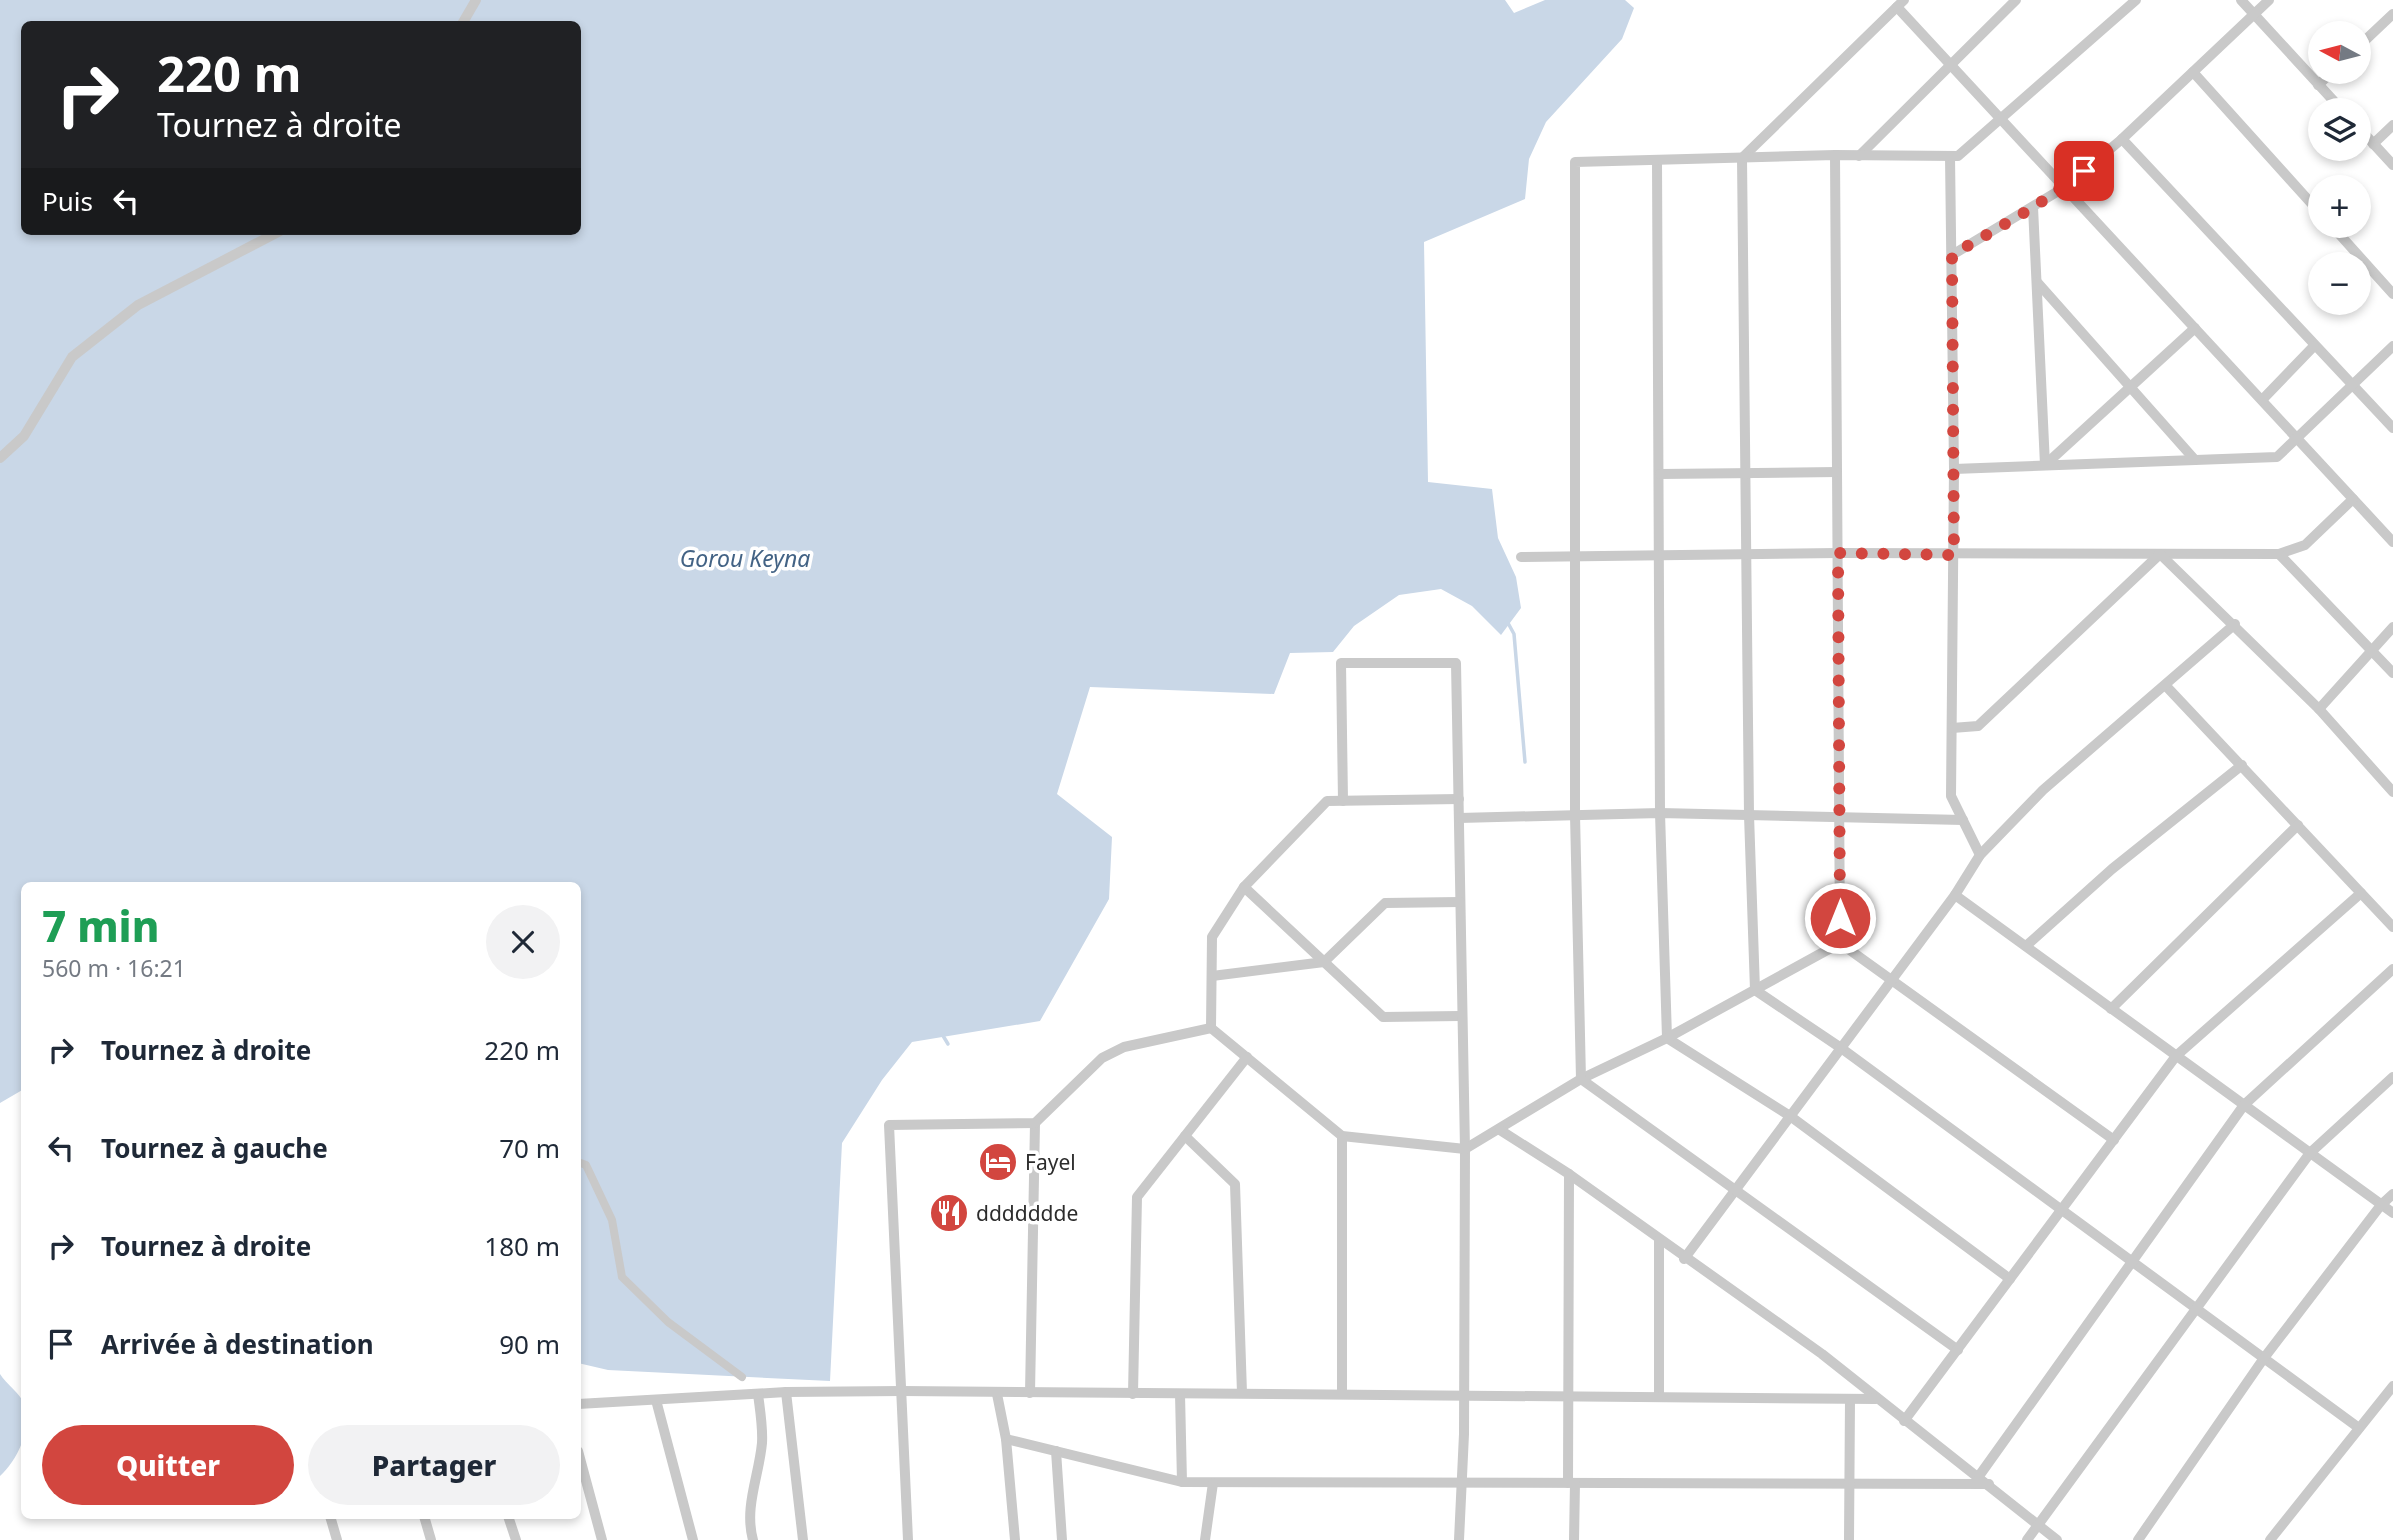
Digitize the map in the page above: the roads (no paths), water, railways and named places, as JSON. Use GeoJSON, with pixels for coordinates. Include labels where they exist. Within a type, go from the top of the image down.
{"type":"FeatureCollection","features":[{"type":"Feature","properties":{"kind":"street"},"geometry":{"type":"LineString","coordinates":[[464,21],[476,0]]}},
{"type":"Feature","properties":{"kind":"street"},"geometry":{"type":"LineString","coordinates":[[1858,156],[2016,0]]}},
{"type":"Feature","properties":{"kind":"street"},"geometry":{"type":"LineString","coordinates":[[1581,1079],[1575,815],[1575,162],[1835,155],[1958,156],[2136,0]]}},
{"type":"Feature","properties":{"kind":"street"},"geometry":{"type":"LineString","coordinates":[[2241,0],[2330,98]]}},
{"type":"Feature","properties":{"kind":"street"},"geometry":{"type":"LineString","coordinates":[[1952,255],[2065,187],[2122,139],[2269,0]]}},
{"type":"Feature","properties":{"kind":"street"},"geometry":{"type":"LineString","coordinates":[[1755,990],[1749,815],[1742,158],[1901,3],[2001,118],[2393,542]]}},
{"type":"Feature","properties":{"kind":"street"},"geometry":{"type":"LineString","coordinates":[[2371,35],[2393,14]]}},
{"type":"Feature","properties":{"kind":"street"},"geometry":{"type":"LineString","coordinates":[[2193,72],[2308,200]]}},
{"type":"Feature","properties":{"kind":"street"},"geometry":{"type":"LineString","coordinates":[[2373,144],[2393,125]]}},
{"type":"Feature","properties":{"kind":"street"},"geometry":{"type":"LineString","coordinates":[[2122,139],[2393,428]]}},
{"type":"Feature","properties":{"kind":"street"},"geometry":{"type":"LineString","coordinates":[[2371,142],[2393,165]]}},
{"type":"Feature","properties":{"kind":"street"},"geometry":{"type":"LineString","coordinates":[[1835,155],[1840,943]]}},
{"type":"Feature","properties":{"kind":"street"},"geometry":{"type":"LineString","coordinates":[[1950,156],[1954,468],[1951,796],[1980,855]]}},
{"type":"Feature","properties":{"kind":"street"},"geometry":{"type":"LineString","coordinates":[[1657,161],[1660,813],[1667,1038]]}},
{"type":"Feature","properties":{"kind":"street"},"geometry":{"type":"LineString","coordinates":[[2034,207],[2045,465]]}},
{"type":"Feature","properties":{"kind":"street"},"geometry":{"type":"LineString","coordinates":[[0,458],[24,436],[72,357],[138,305],[272,235]]}},
{"type":"Feature","properties":{"kind":"street"},"geometry":{"type":"LineString","coordinates":[[2343,238],[2393,294]]}},
{"type":"Feature","properties":{"kind":"street"},"geometry":{"type":"LineString","coordinates":[[2037,282],[2195,460]]}},
{"type":"Feature","properties":{"kind":"street"},"geometry":{"type":"LineString","coordinates":[[2045,465],[2195,328]]}},
{"type":"Feature","properties":{"kind":"street"},"geometry":{"type":"LineString","coordinates":[[2262,400],[2314,346]]}},
{"type":"Feature","properties":{"kind":"street"},"geometry":{"type":"LineString","coordinates":[[1954,468],[2277,457],[2351,383],[2393,346]]}},
{"type":"Feature","properties":{"kind":"street"},"geometry":{"type":"LineString","coordinates":[[1660,474],[1837,471]]}},
{"type":"Feature","properties":{"kind":"street"},"geometry":{"type":"LineString","coordinates":[[1521,557],[1838,553],[2279,554],[2305,545],[2353,499]]}},
{"type":"Feature","properties":{"kind":"street"},"geometry":{"type":"LineString","coordinates":[[2160,554],[2235,624],[2319,709],[2393,792]]}},
{"type":"Feature","properties":{"kind":"street"},"geometry":{"type":"LineString","coordinates":[[1952,728],[1978,726],[2160,554]]}},
{"type":"Feature","properties":{"kind":"street"},"geometry":{"type":"LineString","coordinates":[[2279,554],[2393,673]]}},
{"type":"Feature","properties":{"kind":"street"},"geometry":{"type":"LineString","coordinates":[[1684,1258],[1955,895],[1980,855],[2043,790],[2235,624]]}},
{"type":"Feature","properties":{"kind":"street"},"geometry":{"type":"LineString","coordinates":[[2319,709],[2393,627]]}},
{"type":"Feature","properties":{"kind":"street"},"geometry":{"type":"LineString","coordinates":[[1343,801],[1341,663],[1456,663],[1465,1149],[1464,1395],[1459,1540]]}},
{"type":"Feature","properties":{"kind":"street"},"geometry":{"type":"LineString","coordinates":[[2166,686],[2393,927]]}},
{"type":"Feature","properties":{"kind":"street"},"geometry":{"type":"LineString","coordinates":[[2026,946],[2112,869],[2242,765]]}},
{"type":"Feature","properties":{"kind":"street"},"geometry":{"type":"LineString","coordinates":[[1211,1028],[1212,937],[1244,887],[1327,801],[1459,799]]}},
{"type":"Feature","properties":{"kind":"street"},"geometry":{"type":"LineString","coordinates":[[1459,818],[1660,813],[1963,820]]}},
{"type":"Feature","properties":{"kind":"street"},"geometry":{"type":"LineString","coordinates":[[2111,1009],[2298,825]]}},
{"type":"Feature","properties":{"kind":"street"},"geometry":{"type":"LineString","coordinates":[[1244,887],[1383,1017],[1461,1016]]}},
{"type":"Feature","properties":{"kind":"street"},"geometry":{"type":"LineString","coordinates":[[1904,1421],[2176,1056],[2361,893]]}},
{"type":"Feature","properties":{"kind":"street"},"geometry":{"type":"LineString","coordinates":[[1955,895],[2393,1213]]}},
{"type":"Feature","properties":{"kind":"street"},"geometry":{"type":"LineString","coordinates":[[1212,976],[1324,962],[1385,903],[1460,902]]}},
{"type":"Feature","properties":{"kind":"street"},"geometry":{"type":"LineString","coordinates":[[1211,1028],[1342,1136],[1465,1149],[1581,1079],[1667,1038],[1840,943]]}},
{"type":"Feature","properties":{"kind":"street"},"geometry":{"type":"LineString","coordinates":[[1840,943],[2114,1140]]}},
{"type":"Feature","properties":{"kind":"street"},"geometry":{"type":"LineString","coordinates":[[1979,1476],[2244,1105],[2393,969]]}},
{"type":"Feature","properties":{"kind":"street"},"geometry":{"type":"LineString","coordinates":[[1755,990],[1841,1048],[2132,1259],[2359,1428]]}},
{"type":"Feature","properties":{"kind":"street"},"geometry":{"type":"LineString","coordinates":[[908,1540],[888,1125],[1035,1123],[1102,1058],[1124,1047],[1211,1028]]}},
{"type":"Feature","properties":{"kind":"street"},"geometry":{"type":"LineString","coordinates":[[1667,1038],[1790,1116],[2010,1279]]}},
{"type":"Feature","properties":{"kind":"street"},"geometry":{"type":"LineString","coordinates":[[1133,1394],[1137,1197],[1247,1057]]}},
{"type":"Feature","properties":{"kind":"street"},"geometry":{"type":"LineString","coordinates":[[2027,1540],[2310,1153],[2393,1077]]}},
{"type":"Feature","properties":{"kind":"street"},"geometry":{"type":"LineString","coordinates":[[1581,1079],[1958,1350]]}},
{"type":"Feature","properties":{"kind":"street"},"geometry":{"type":"LineString","coordinates":[[1030,1393],[1035,1123]]}},
{"type":"Feature","properties":{"kind":"street"},"geometry":{"type":"LineString","coordinates":[[1500,1130],[1569,1174],[1822,1354],[2057,1540]]}},
{"type":"Feature","properties":{"kind":"street"},"geometry":{"type":"LineString","coordinates":[[1185,1136],[1235,1184],[1242,1394]]}},
{"type":"Feature","properties":{"kind":"street"},"geometry":{"type":"LineString","coordinates":[[1342,1136],[1342,1394]]}},
{"type":"Feature","properties":{"kind":"street"},"geometry":{"type":"LineString","coordinates":[[581,1162],[586,1165],[612,1220],[622,1278],[668,1322],[742,1377]]}},
{"type":"Feature","properties":{"kind":"street"},"geometry":{"type":"LineString","coordinates":[[1569,1174],[1569,1396],[1574,1540]]}},
{"type":"Feature","properties":{"kind":"street"},"geometry":{"type":"LineString","coordinates":[[2138,1540],[2264,1358],[2381,1205],[2393,1194]]}},
{"type":"Feature","properties":{"kind":"street"},"geometry":{"type":"LineString","coordinates":[[1659,1240],[1659,1397]]}},
{"type":"Feature","properties":{"kind":"street"},"geometry":{"type":"LineString","coordinates":[[2270,1540],[2393,1386]]}},
{"type":"Feature","properties":{"kind":"street"},"geometry":{"type":"LineString","coordinates":[[581,1404],[786,1392],[902,1391],[997,1394],[1876,1399]]}},
{"type":"Feature","properties":{"kind":"street"},"geometry":{"type":"LineString","coordinates":[[786,1392],[803,1540]]}},
{"type":"Feature","properties":{"kind":"street"},"geometry":{"type":"LineString","coordinates":[[753,1540],[749,1527],[751,1499],[762,1442],[758,1394]]}},
{"type":"Feature","properties":{"kind":"street"},"geometry":{"type":"LineString","coordinates":[[997,1394],[1006,1439],[1015,1540]]}},
{"type":"Feature","properties":{"kind":"street"},"geometry":{"type":"LineString","coordinates":[[1180,1394],[1182,1482]]}},
{"type":"Feature","properties":{"kind":"street"},"geometry":{"type":"LineString","coordinates":[[1849,1540],[1850,1399]]}},
{"type":"Feature","properties":{"kind":"street"},"geometry":{"type":"LineString","coordinates":[[656,1400],[693,1540]]}},
{"type":"Feature","properties":{"kind":"street"},"geometry":{"type":"LineString","coordinates":[[1006,1439],[1182,1482],[1989,1484]]}},
{"type":"Feature","properties":{"kind":"street"},"geometry":{"type":"LineString","coordinates":[[1056,1451],[1062,1540]]}},
{"type":"Feature","properties":{"kind":"street"},"geometry":{"type":"LineString","coordinates":[[581,1462],[602,1540]]}},
{"type":"Feature","properties":{"kind":"street"},"geometry":{"type":"LineString","coordinates":[[1205,1540],[1213,1483]]}},
{"type":"Feature","properties":{"kind":"street"},"geometry":{"type":"LineString","coordinates":[[331,1519],[337,1540]]}},
{"type":"Feature","properties":{"kind":"street"},"geometry":{"type":"LineString","coordinates":[[425,1519],[432,1540]]}},
{"type":"Feature","properties":{"kind":"street"},"geometry":{"type":"LineString","coordinates":[[510,1519],[516,1540]]}},
{"type":"Feature","properties":{"kind":"water","name":"Gorou Keyna"},"geometry":{"type":"Polygon","coordinates":[[[0,0],[1505,0],[1514,13],[1545,0],[1625,0],[1634,8],[1622,39],[1546,122],[1529,159],[1525,199],[1424,242],[1428,482],[1492,489],[1498,538],[1516,577],[1521,608],[1501,635],[1472,606],[1441,589],[1399,595],[1354,626],[1333,652],[1290,653],[1274,694],[1090,687],[1057,794],[1112,837],[1109,899],[1040,1021],[912,1042],[882,1080],[842,1143],[830,1381],[608,1370],[581,1364],[581,882],[21,882],[21,1091],[0,1103],[0,0]]]}},
{"type":"Feature","properties":{"kind":"water"},"geometry":{"type":"Polygon","coordinates":[[[0,1374],[21,1399],[21,1445],[0,1476],[0,1374]]]}},
{"type":"Feature","properties":{"kind":"waterway"},"geometry":{"type":"LineString","coordinates":[[1508,623],[1514,634],[1525,762]]}},
{"type":"Feature","properties":{"kind":"waterway"},"geometry":{"type":"LineString","coordinates":[[942,1034],[948,1044]]}},
{"type":"Feature","properties":{"kind":"place","name":"Fayel"},"geometry":{"type":"Point","coordinates":[998,1162]}},
{"type":"Feature","properties":{"kind":"place","name":"ddddddde"},"geometry":{"type":"Point","coordinates":[949,1213]}}]}
